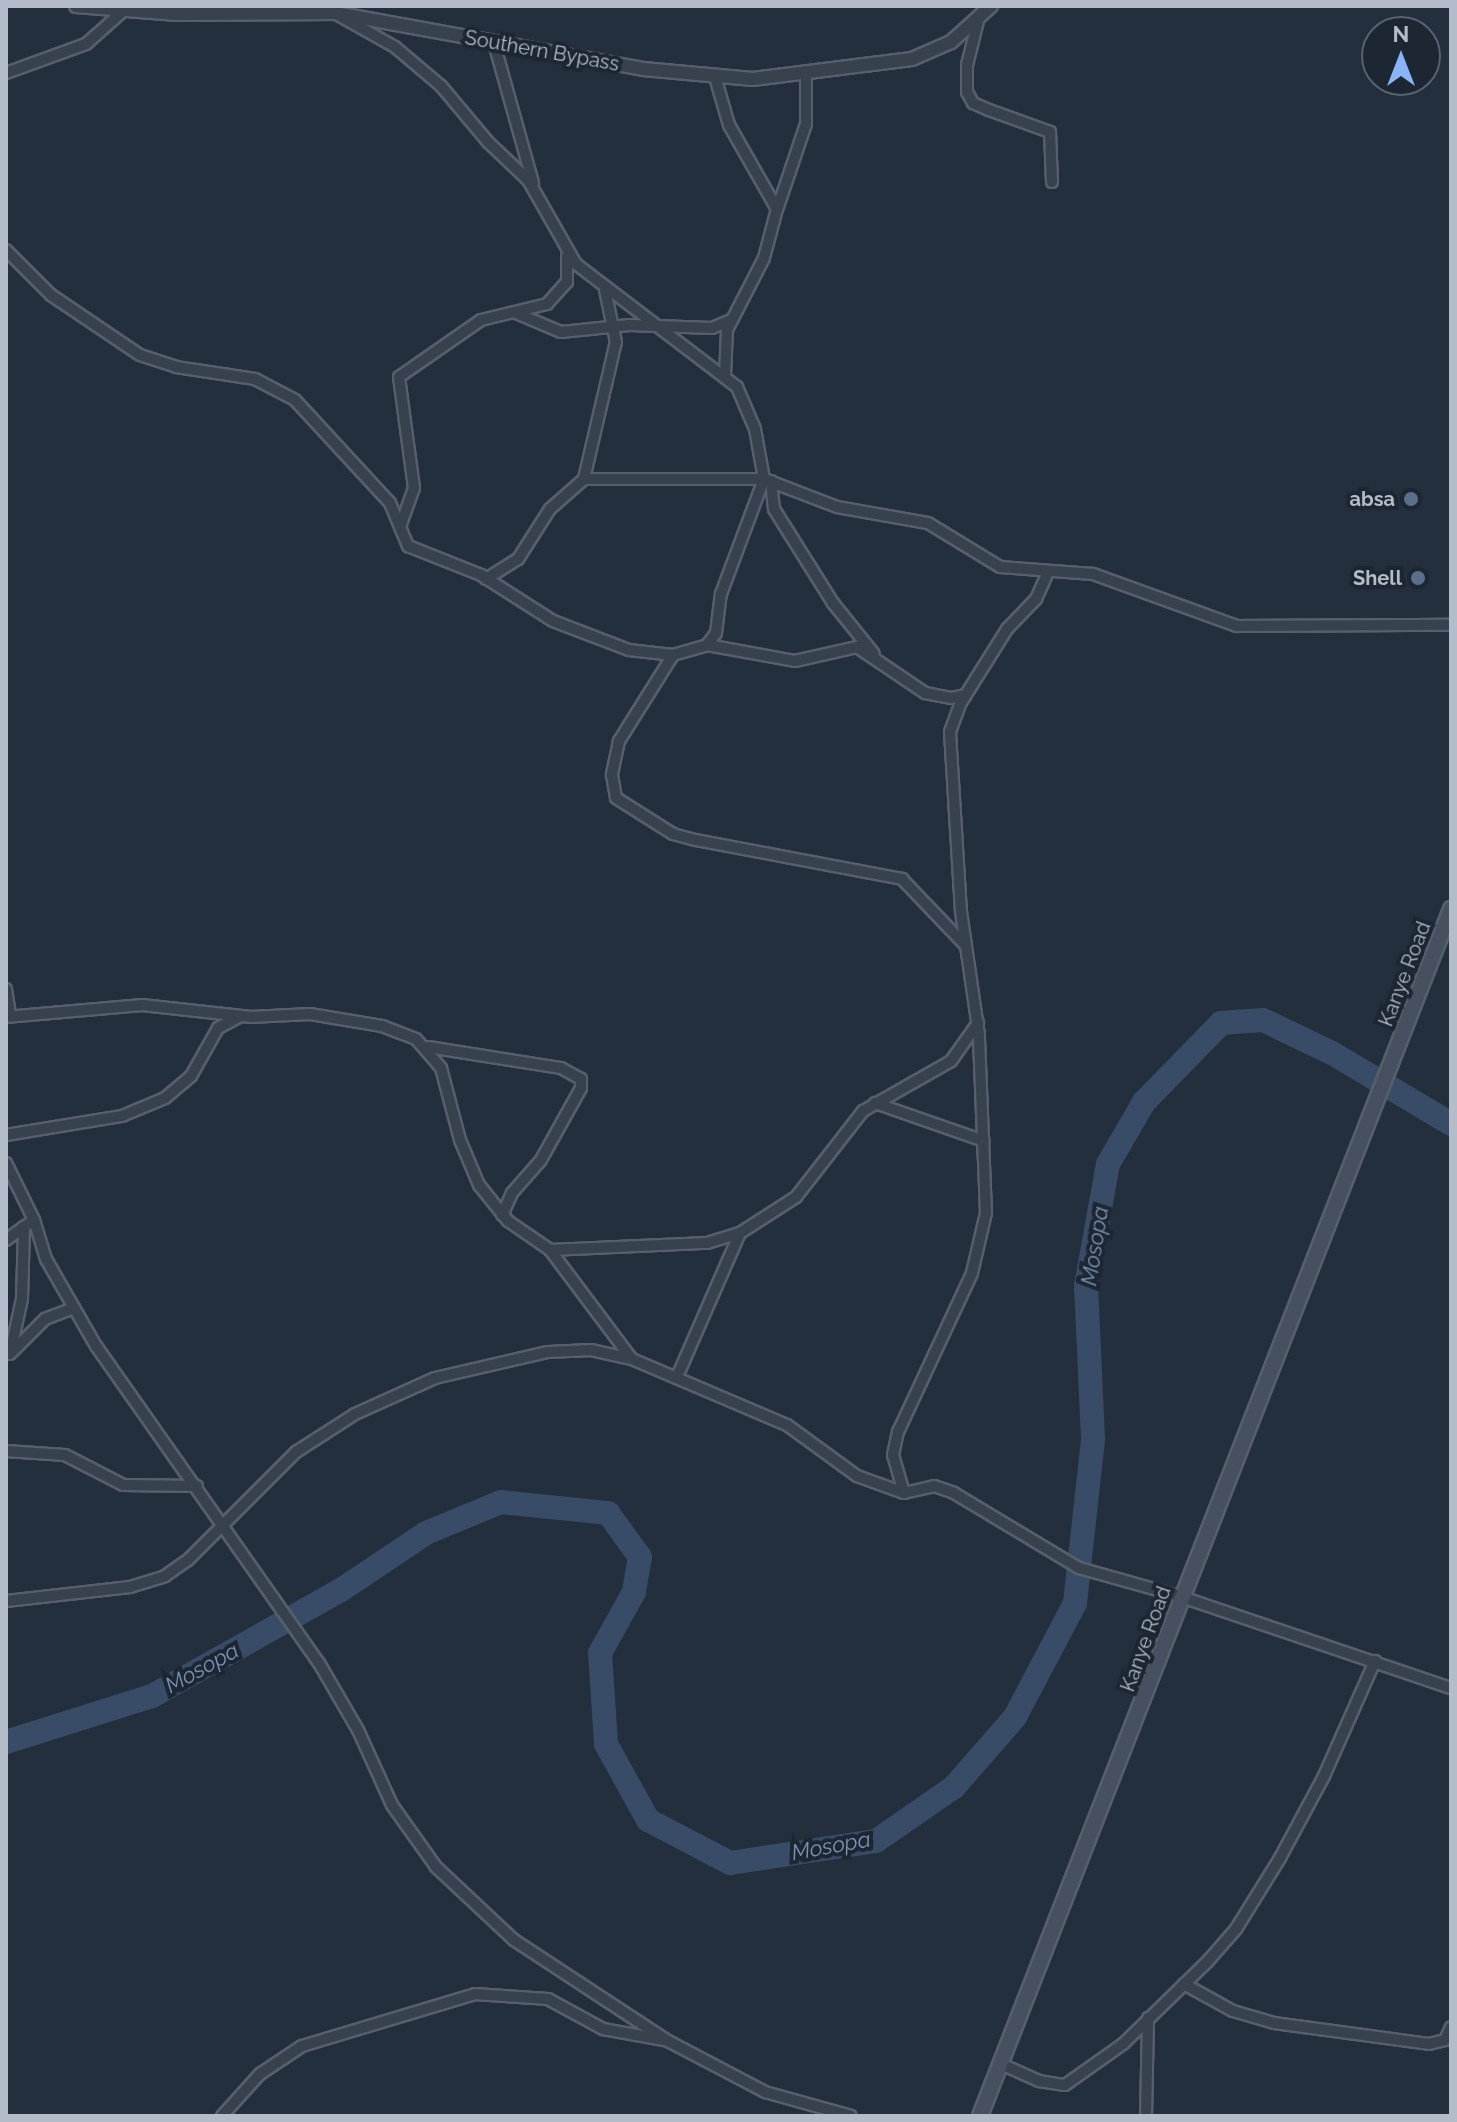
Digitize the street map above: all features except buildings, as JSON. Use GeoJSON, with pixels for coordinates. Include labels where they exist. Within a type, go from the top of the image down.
{"type":"FeatureCollection","features":[{"type":"Feature","properties":{"kind":"main road","name":"Kanye Road"},"geometry":{"type":"LineString","coordinates":[[980,2116],[1451,909]]}},
{"type":"Feature","properties":{"kind":"street","name":"Southern Bypass"},"geometry":{"type":"LineString","coordinates":[[76,6],[122,12],[335,13],[494,43],[715,77],[806,74],[912,59],[951,42],[991,6]]}},
{"type":"Feature","properties":{"kind":"street"},"geometry":{"type":"LineString","coordinates":[[6,73],[86,44],[122,12]]}},
{"type":"Feature","properties":{"kind":"street"},"geometry":{"type":"LineString","coordinates":[[335,13],[423,69],[535,189]]}},
{"type":"Feature","properties":{"kind":"street"},"geometry":{"type":"LineString","coordinates":[[979,17],[967,65],[967,92],[973,103],[1050,132],[1052,182]]}},
{"type":"Feature","properties":{"kind":"street"},"geometry":{"type":"LineString","coordinates":[[494,43],[535,189],[567,254],[650,326],[725,375],[745,402],[774,509],[833,603],[877,658]]}},
{"type":"Feature","properties":{"kind":"street"},"geometry":{"type":"LineString","coordinates":[[725,375],[731,320],[764,258],[806,124],[806,74]]}},
{"type":"Feature","properties":{"kind":"street"},"geometry":{"type":"LineString","coordinates":[[715,77],[729,125],[777,209]]}},
{"type":"Feature","properties":{"kind":"street"},"geometry":{"type":"LineString","coordinates":[[6,250],[51,295],[140,355],[176,367],[255,379],[295,400],[390,503],[408,546],[486,579],[553,621],[629,650],[673,655],[707,645],[795,661],[848,645],[877,658],[925,693],[951,698],[966,695]]}},
{"type":"Feature","properties":{"kind":"street"},"geometry":{"type":"LineString","coordinates":[[400,527],[414,488],[399,377],[463,330],[547,304],[563,289],[569,275],[567,254]]}},
{"type":"Feature","properties":{"kind":"street"},"geometry":{"type":"LineString","coordinates":[[486,579],[518,559],[550,509],[584,479],[615,348],[614,326],[604,289]]}},
{"type":"Feature","properties":{"kind":"street"},"geometry":{"type":"LineString","coordinates":[[516,313],[561,332],[614,326],[712,328],[731,320]]}},
{"type":"Feature","properties":{"kind":"street"},"geometry":{"type":"LineString","coordinates":[[584,479],[767,480],[837,507],[928,523],[1000,567],[1093,574],[1249,627],[1451,625]]}},
{"type":"Feature","properties":{"kind":"street"},"geometry":{"type":"LineString","coordinates":[[707,645],[716,633],[721,594],[767,480]]}},
{"type":"Feature","properties":{"kind":"street"},"geometry":{"type":"LineString","coordinates":[[904,1493],[893,1448],[972,1273],[986,1213],[978,1023],[966,946],[949,752],[954,715],[1007,629],[1036,599],[1048,572]]}},
{"type":"Feature","properties":{"kind":"street"},"geometry":{"type":"LineString","coordinates":[[673,655],[619,741],[612,786],[626,808],[696,840],[902,879],[966,946]]}},
{"type":"Feature","properties":{"kind":"street"},"geometry":{"type":"LineString","coordinates":[[6,989],[8,1016],[142,1005],[241,1016],[337,1016],[382,1026],[428,1047],[538,1063],[581,1079],[581,1088],[541,1160],[512,1193],[502,1215]]}},
{"type":"Feature","properties":{"kind":"street"},"geometry":{"type":"LineString","coordinates":[[6,1135],[122,1116],[165,1098],[191,1076],[218,1028],[241,1016]]}},
{"type":"Feature","properties":{"kind":"street"},"geometry":{"type":"LineString","coordinates":[[550,1250],[696,1244],[740,1233],[796,1197],[852,1121],[875,1103],[939,1071],[978,1023]]}},
{"type":"Feature","properties":{"kind":"street"},"geometry":{"type":"LineString","coordinates":[[428,1047],[441,1068],[460,1140],[479,1185],[502,1215],[550,1250],[632,1359]]}},
{"type":"Feature","properties":{"kind":"street"},"geometry":{"type":"LineString","coordinates":[[875,1103],[984,1141]]}},
{"type":"Feature","properties":{"kind":"street"},"geometry":{"type":"LineString","coordinates":[[6,1163],[34,1220],[46,1259],[74,1308],[319,1663],[392,1805],[436,1867],[514,1940],[668,2041],[765,2092],[851,2116]]}},
{"type":"Feature","properties":{"kind":"street"},"geometry":{"type":"LineString","coordinates":[[6,1240],[34,1220]]}},
{"type":"Feature","properties":{"kind":"street"},"geometry":{"type":"LineString","coordinates":[[8,1357],[22,1299],[24,1227]]}},
{"type":"Feature","properties":{"kind":"street"},"geometry":{"type":"LineString","coordinates":[[677,1377],[740,1233]]}},
{"type":"Feature","properties":{"kind":"street"},"geometry":{"type":"LineString","coordinates":[[8,1357],[45,1319],[74,1308]]}},
{"type":"Feature","properties":{"kind":"street"},"geometry":{"type":"LineString","coordinates":[[6,1601],[147,1583],[188,1560],[222,1522],[317,1436],[402,1391],[548,1352],[591,1350],[632,1359],[787,1425],[857,1476],[904,1493],[934,1486],[954,1493],[1079,1568],[1182,1597],[1451,1688]]}},
{"type":"Feature","properties":{"kind":"street"},"geometry":{"type":"LineString","coordinates":[[6,1451],[65,1455],[123,1485],[197,1486]]}},
{"type":"Feature","properties":{"kind":"street"},"geometry":{"type":"LineString","coordinates":[[1001,2064],[1039,2081],[1065,2085],[1123,2044],[1184,1984],[1253,1904],[1324,1776],[1375,1661]]}},
{"type":"Feature","properties":{"kind":"street"},"geometry":{"type":"LineString","coordinates":[[1184,1984],[1233,2011],[1274,2023],[1429,2044],[1445,2040],[1451,2027]]}},
{"type":"Feature","properties":{"kind":"street"},"geometry":{"type":"LineString","coordinates":[[222,2116],[260,2074],[302,2046],[475,1994],[548,1999],[603,2029],[668,2041]]}},
{"type":"Feature","properties":{"kind":"street"},"geometry":{"type":"LineString","coordinates":[[1146,2116],[1148,2018]]}},
{"type":"Feature","properties":{"kind":"waterway","name":"Mosopa"},"geometry":{"type":"LineString","coordinates":[[6,1742],[152,1696],[341,1590],[426,1533],[501,1502],[608,1513],[640,1557],[634,1592],[600,1653],[606,1744],[648,1820],[730,1863],[876,1841],[954,1787],[1015,1717],[1075,1603],[1093,1439],[1086,1286],[1108,1164],[1144,1102],[1221,1023],[1263,1020],[1332,1053],[1451,1124]]}},
{"type":"Feature","properties":{"kind":"place","name":"absa"},"geometry":{"type":"Point","coordinates":[1411,499]}},
{"type":"Feature","properties":{"kind":"place","name":"Shell"},"geometry":{"type":"Point","coordinates":[1418,578]}}]}
